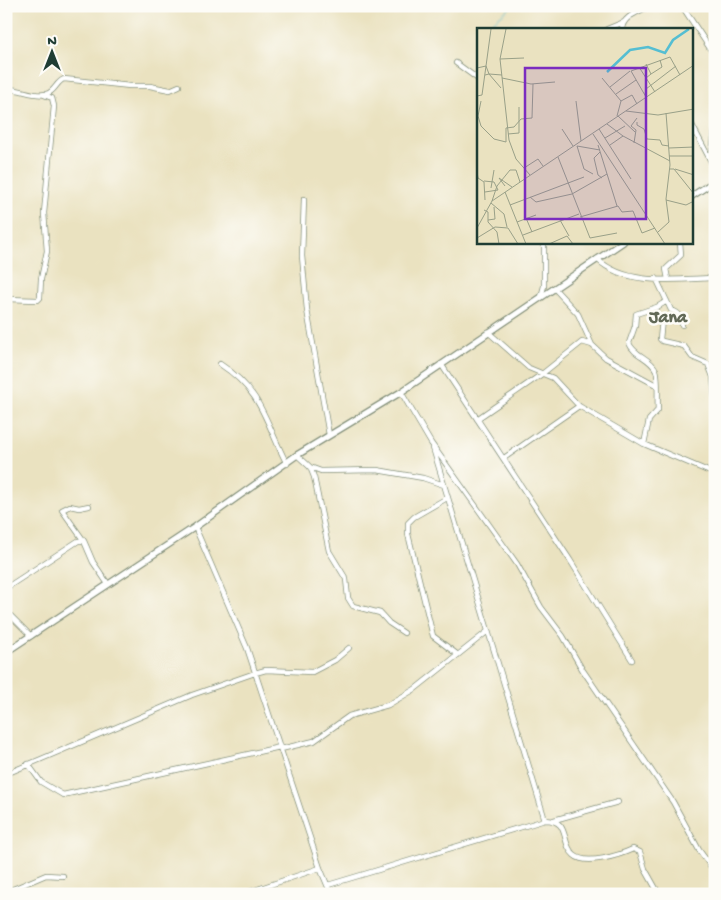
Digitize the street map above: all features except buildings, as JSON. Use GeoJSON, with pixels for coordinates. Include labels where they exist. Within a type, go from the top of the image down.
{"type":"FeatureCollection","features":[{"type":"Feature","properties":{"kind":"main road"},"geometry":{"type":"LineString","coordinates":[[694,195],[715,182]]}},
{"type":"Feature","properties":{"kind":"main road"},"geometry":{"type":"LineString","coordinates":[[6,652],[195,527],[297,456],[400,392],[620,244]]}},
{"type":"Feature","properties":{"kind":"street"},"geometry":{"type":"LineString","coordinates":[[609,28],[624,22],[649,6]]}},
{"type":"Feature","properties":{"kind":"street"},"geometry":{"type":"LineString","coordinates":[[682,6],[715,56]]}},
{"type":"Feature","properties":{"kind":"street"},"geometry":{"type":"LineString","coordinates":[[622,28],[624,22]]}},
{"type":"Feature","properties":{"kind":"street"},"geometry":{"type":"LineString","coordinates":[[456,63],[477,78]]}},
{"type":"Feature","properties":{"kind":"street"},"geometry":{"type":"LineString","coordinates":[[44,95],[52,91],[57,83],[64,79],[130,86],[150,86],[170,90],[180,86]]}},
{"type":"Feature","properties":{"kind":"street"},"geometry":{"type":"LineString","coordinates":[[6,89],[44,95],[52,98],[54,106],[44,213],[47,251],[40,279],[40,298],[38,300],[6,299]]}},
{"type":"Feature","properties":{"kind":"street"},"geometry":{"type":"LineString","coordinates":[[694,129],[715,169]]}},
{"type":"Feature","properties":{"kind":"street"},"geometry":{"type":"LineString","coordinates":[[711,161],[715,130]]}},
{"type":"Feature","properties":{"kind":"street"},"geometry":{"type":"LineString","coordinates":[[304,199],[302,247],[307,310],[329,435]]}},
{"type":"Feature","properties":{"kind":"street"},"geometry":{"type":"LineString","coordinates":[[541,297],[544,286],[544,244]]}},
{"type":"Feature","properties":{"kind":"street"},"geometry":{"type":"LineString","coordinates":[[668,279],[666,269],[681,255],[680,244]]}},
{"type":"Feature","properties":{"kind":"street"},"geometry":{"type":"LineString","coordinates":[[597,259],[608,269],[623,275],[668,279],[715,278]]}},
{"type":"Feature","properties":{"kind":"street"},"geometry":{"type":"LineString","coordinates":[[656,278],[672,310],[678,312],[681,317],[682,325]]}},
{"type":"Feature","properties":{"kind":"street"},"geometry":{"type":"LineString","coordinates":[[554,288],[578,314],[592,345],[606,358],[656,385]]}},
{"type":"Feature","properties":{"kind":"street"},"geometry":{"type":"LineString","coordinates":[[644,444],[649,420],[658,410],[656,371],[646,359],[632,351],[629,343],[635,326],[636,314],[657,307],[667,301]]}},
{"type":"Feature","properties":{"kind":"street"},"geometry":{"type":"LineString","coordinates":[[662,320],[660,339],[662,341],[684,346],[692,358],[708,364],[713,377],[715,399]]}},
{"type":"Feature","properties":{"kind":"street"},"geometry":{"type":"LineString","coordinates":[[488,332],[529,368],[554,378],[579,406],[644,444],[715,474]]}},
{"type":"Feature","properties":{"kind":"street"},"geometry":{"type":"LineString","coordinates":[[477,419],[542,374],[582,342],[592,345]]}},
{"type":"Feature","properties":{"kind":"street"},"geometry":{"type":"LineString","coordinates":[[220,364],[237,374],[260,402],[287,464]]}},
{"type":"Feature","properties":{"kind":"street"},"geometry":{"type":"LineString","coordinates":[[441,364],[504,458],[632,660]]}},
{"type":"Feature","properties":{"kind":"street"},"geometry":{"type":"LineString","coordinates":[[400,392],[431,443],[518,564],[541,607],[563,636],[582,670],[673,802],[699,850],[715,872]]}},
{"type":"Feature","properties":{"kind":"street"},"geometry":{"type":"LineString","coordinates":[[504,458],[579,406]]}},
{"type":"Feature","properties":{"kind":"street"},"geometry":{"type":"LineString","coordinates":[[431,443],[446,498],[467,558],[545,820]]}},
{"type":"Feature","properties":{"kind":"street"},"geometry":{"type":"LineString","coordinates":[[297,456],[310,467],[328,471],[377,470],[423,478],[444,485]]}},
{"type":"Feature","properties":{"kind":"street"},"geometry":{"type":"LineString","coordinates":[[310,467],[314,477],[330,552],[346,579],[348,598],[354,606],[380,613],[389,624],[404,633]]}},
{"type":"Feature","properties":{"kind":"street"},"geometry":{"type":"LineString","coordinates":[[446,498],[414,516],[408,524],[408,534],[434,636],[458,655]]}},
{"type":"Feature","properties":{"kind":"street"},"geometry":{"type":"LineString","coordinates":[[89,506],[79,508],[70,506],[62,510],[84,541],[93,562],[108,584]]}},
{"type":"Feature","properties":{"kind":"street"},"geometry":{"type":"LineString","coordinates":[[195,527],[255,673],[320,868],[331,894]]}},
{"type":"Feature","properties":{"kind":"street"},"geometry":{"type":"LineString","coordinates":[[6,588],[66,547],[78,541],[84,541]]}},
{"type":"Feature","properties":{"kind":"street"},"geometry":{"type":"LineString","coordinates":[[6,611],[30,636]]}},
{"type":"Feature","properties":{"kind":"street"},"geometry":{"type":"LineString","coordinates":[[28,764],[41,782],[63,795],[314,741],[349,716],[388,705],[415,689],[488,631]]}},
{"type":"Feature","properties":{"kind":"street"},"geometry":{"type":"LineString","coordinates":[[6,774],[192,695],[255,673],[266,670],[312,672],[335,660],[348,648]]}},
{"type":"Feature","properties":{"kind":"street"},"geometry":{"type":"LineString","coordinates":[[328,885],[545,820],[554,820],[618,802]]}},
{"type":"Feature","properties":{"kind":"street"},"geometry":{"type":"LineString","coordinates":[[554,820],[561,825],[571,853],[582,860],[614,857],[633,849],[640,852],[645,869],[659,894]]}},
{"type":"Feature","properties":{"kind":"street"},"geometry":{"type":"LineString","coordinates":[[243,894],[320,868]]}},
{"type":"Feature","properties":{"kind":"street"},"geometry":{"type":"LineString","coordinates":[[6,892],[46,875],[63,876]]}},
{"type":"Feature","properties":{"kind":"waterway"},"geometry":{"type":"LineString","coordinates":[[488,26],[512,6]]}},
{"type":"Feature","properties":{"kind":"district","name":"Jana"},"geometry":{"type":"Point","coordinates":[668,318]}}]}
